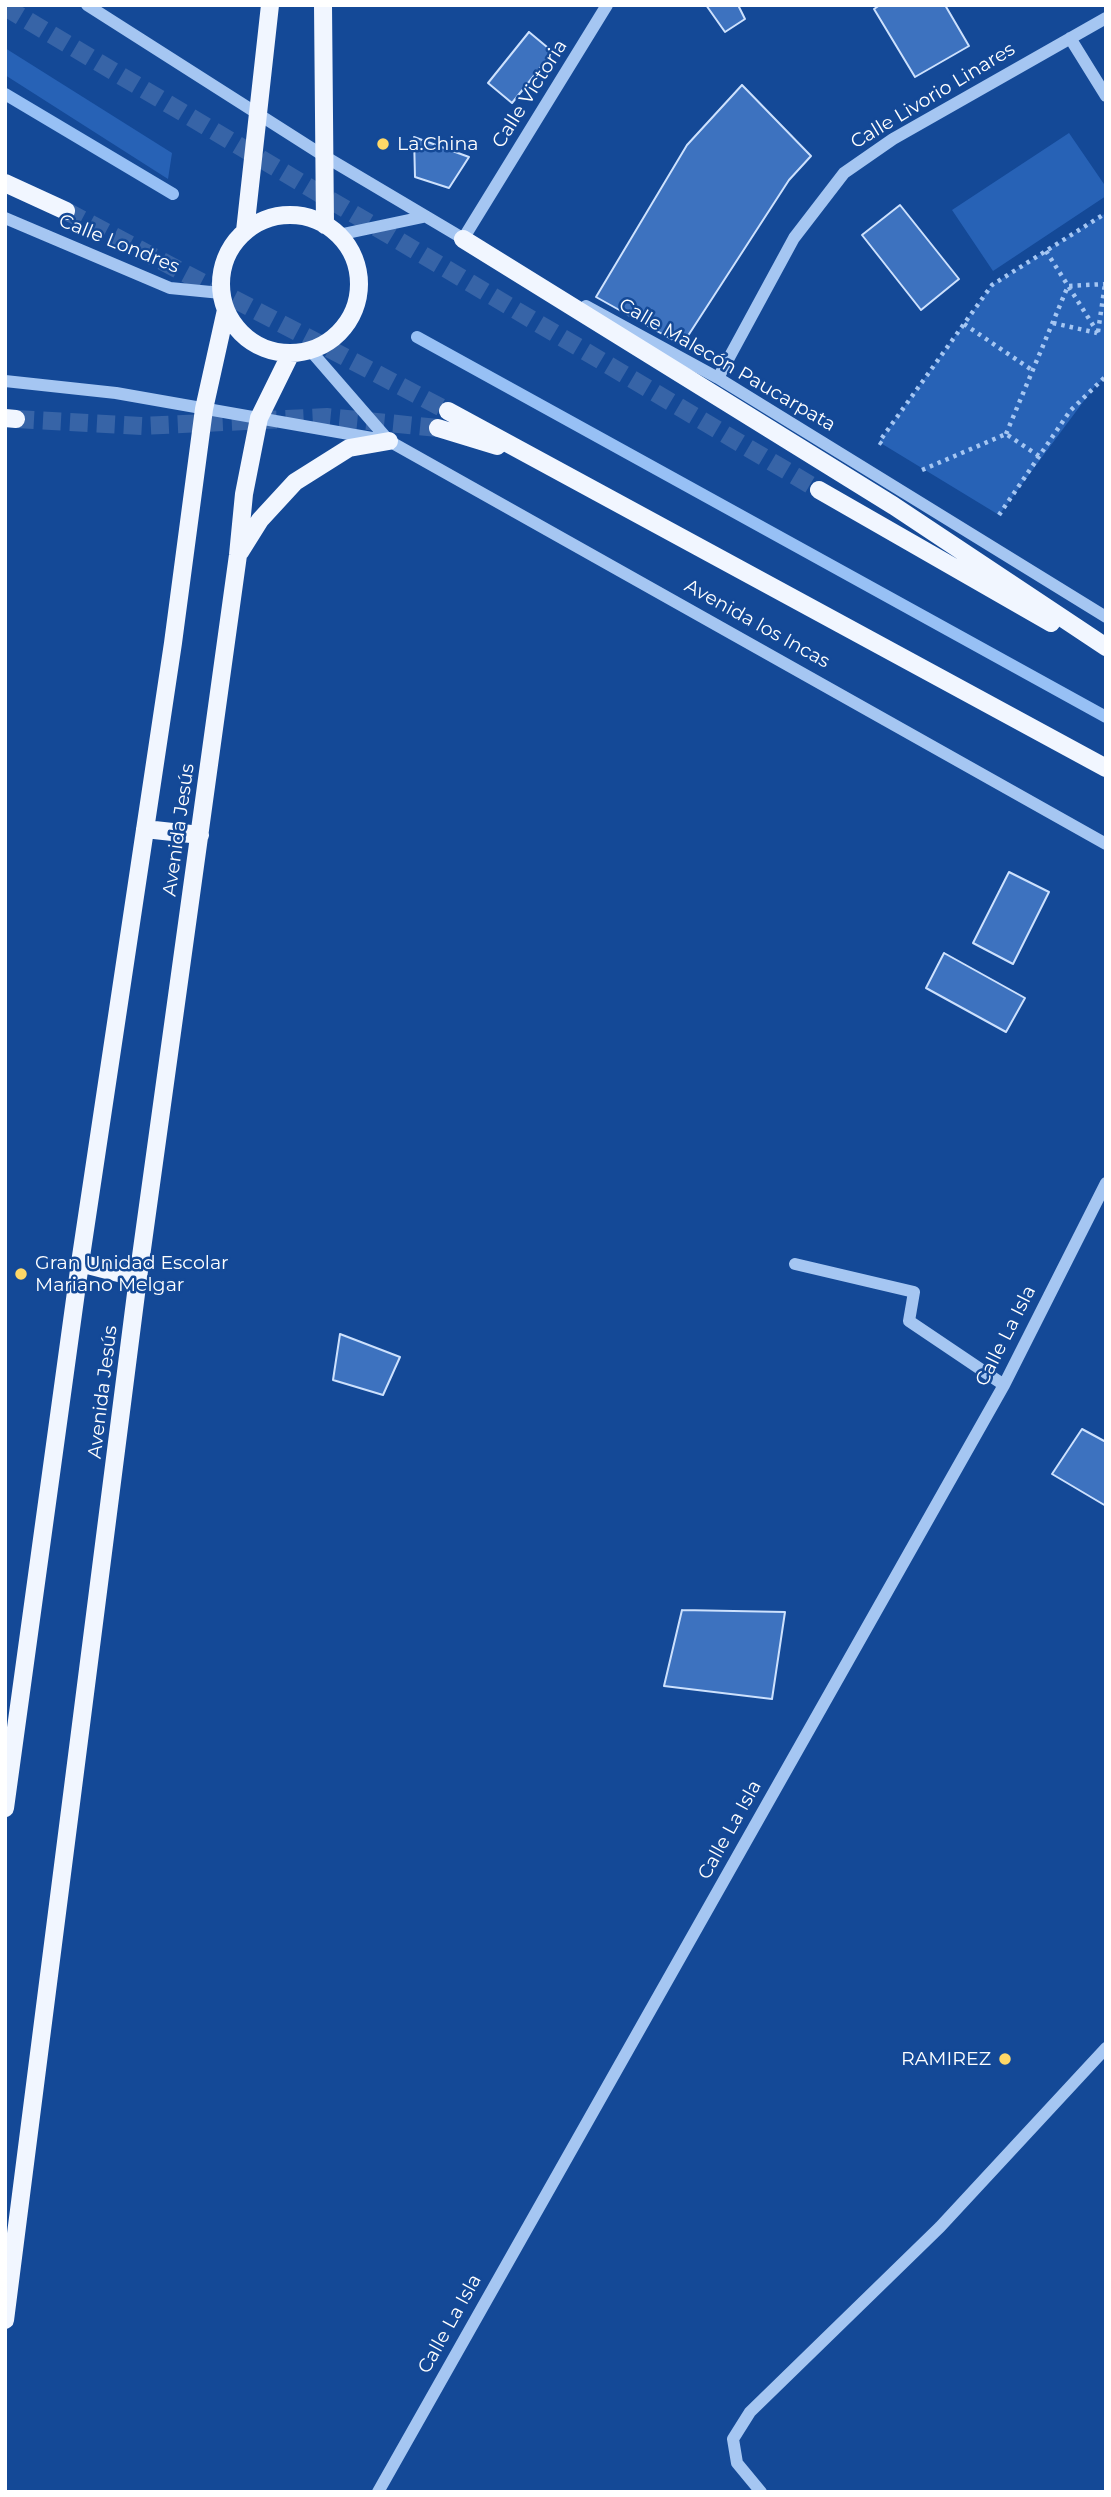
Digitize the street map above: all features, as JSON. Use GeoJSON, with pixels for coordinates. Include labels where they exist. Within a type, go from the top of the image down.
{"type":"FeatureCollection","features":[{"type":"Feature","properties":{"kind":"main road"},"geometry":{"type":"LineString","coordinates":[[245,231],[270,5]]}},
{"type":"Feature","properties":{"kind":"main road"},"geometry":{"type":"LineString","coordinates":[[323,5],[324,156],[332,230],[356,264],[359,281],[357,299],[351,316],[327,343],[310,350],[291,353],[273,351],[256,344],[238,329],[224,302],[225,260],[245,231],[263,220],[283,216],[305,217],[332,230]]}},
{"type":"Feature","properties":{"kind":"main road"},"geometry":{"type":"LineString","coordinates":[[5,183],[66,211]]}},
{"type":"Feature","properties":{"kind":"main road"},"geometry":{"type":"LineString","coordinates":[[463,239],[894,506],[1106,647]]}},
{"type":"Feature","properties":{"kind":"main road","name":"Avenida Jesús"},"geometry":{"type":"LineString","coordinates":[[5,1808],[80,1263],[204,409],[224,302]]}},
{"type":"Feature","properties":{"kind":"main road","name":"Avenida Jesús"},"geometry":{"type":"LineString","coordinates":[[5,2320],[8,2279],[138,1278],[239,555],[244,494],[259,418],[291,353]]}},
{"type":"Feature","properties":{"kind":"main road"},"geometry":{"type":"LineString","coordinates":[[448,411],[534,456]]}},
{"type":"Feature","properties":{"kind":"main road"},"geometry":{"type":"LineString","coordinates":[[438,428],[534,456]]}},
{"type":"Feature","properties":{"kind":"main road"},"geometry":{"type":"LineString","coordinates":[[239,555],[260,520],[295,482],[349,448],[389,441]]}},
{"type":"Feature","properties":{"kind":"main road","name":"Avenida los Incas"},"geometry":{"type":"LineString","coordinates":[[534,456],[1106,768]]}},
{"type":"Feature","properties":{"kind":"main road"},"geometry":{"type":"LineString","coordinates":[[819,489],[1106,655]]}},
{"type":"Feature","properties":{"kind":"main road"},"geometry":{"type":"LineString","coordinates":[[145,829],[200,835]]}},
{"type":"Feature","properties":{"kind":"main road"},"geometry":{"type":"LineString","coordinates":[[80,1263],[138,1278]]}},
{"type":"Feature","properties":{"kind":"street","name":"Calle Malecón Paucarpata"},"geometry":{"type":"LineString","coordinates":[[86,5],[424,217],[718,378],[1106,617]]}},
{"type":"Feature","properties":{"kind":"street","name":"Calle Victoria"},"geometry":{"type":"LineString","coordinates":[[463,239],[607,5]]}},
{"type":"Feature","properties":{"kind":"street","name":"Calle Livorio Linares"},"geometry":{"type":"LineString","coordinates":[[718,378],[794,238],[844,173],[893,139],[1106,18]]}},
{"type":"Feature","properties":{"kind":"street"},"geometry":{"type":"LineString","coordinates":[[1070,38],[1106,96]]}},
{"type":"Feature","properties":{"kind":"street"},"geometry":{"type":"LineString","coordinates":[[332,230],[424,217]]}},
{"type":"Feature","properties":{"kind":"street","name":"Calle Londres"},"geometry":{"type":"LineString","coordinates":[[5,218],[170,288],[224,302]]}},
{"type":"Feature","properties":{"kind":"street","name":"Avenida los Incas"},"geometry":{"type":"LineString","coordinates":[[310,350],[389,441]]}},
{"type":"Feature","properties":{"kind":"street","name":"Avenida los Incas"},"geometry":{"type":"LineString","coordinates":[[5,381],[117,393],[389,441],[1106,844]]}},
{"type":"Feature","properties":{"kind":"street","name":"Calle La Isla"},"geometry":{"type":"LineString","coordinates":[[378,2492],[1003,1385],[1106,1183]]}},
{"type":"Feature","properties":{"kind":"street"},"geometry":{"type":"LineString","coordinates":[[795,1264],[914,1292],[909,1321],[1003,1385]]}},
{"type":"Feature","properties":{"kind":"street"},"geometry":{"type":"LineString","coordinates":[[761,2492],[737,2463],[733,2439],[750,2412],[940,2227],[1106,2048]]}},
{"type":"Feature","properties":{"kind":"path"},"geometry":{"type":"LineString","coordinates":[[890,449],[879,442],[992,285],[1106,213]]}},
{"type":"Feature","properties":{"kind":"path"},"geometry":{"type":"LineString","coordinates":[[1046,251],[1098,333]]}},
{"type":"Feature","properties":{"kind":"path"},"geometry":{"type":"LineString","coordinates":[[1068,286],[1106,284],[1098,333]]}},
{"type":"Feature","properties":{"kind":"path"},"geometry":{"type":"LineString","coordinates":[[913,464],[924,471],[1006,434],[1068,286]]}},
{"type":"Feature","properties":{"kind":"path"},"geometry":{"type":"LineString","coordinates":[[1053,323],[1098,333]]}},
{"type":"Feature","properties":{"kind":"path"},"geometry":{"type":"LineString","coordinates":[[964,324],[1033,371]]}},
{"type":"Feature","properties":{"kind":"path"},"geometry":{"type":"LineString","coordinates":[[999,515],[1070,411],[1106,376]]}},
{"type":"Feature","properties":{"kind":"path"},"geometry":{"type":"LineString","coordinates":[[1006,434],[1040,456]]}},
{"type":"Feature","properties":{"kind":"shaded area"},"geometry":{"type":"Polygon","coordinates":[[[5,48],[172,153],[168,179],[5,75],[5,48]]]}},
{"type":"Feature","properties":{"kind":"shaded area"},"geometry":{"type":"Polygon","coordinates":[[[1069,133],[1106,187],[1106,196],[993,271],[952,210],[1069,133]]]}},
{"type":"Feature","properties":{"kind":"shaded area"},"geometry":{"type":"Polygon","coordinates":[[[1106,213],[1106,377],[1095,386],[999,515],[879,442],[992,285],[1106,213]]]}},
{"type":"Feature","properties":{"kind":"building"},"geometry":{"type":"Polygon","coordinates":[[[706,5],[738,5],[745,19],[725,32],[706,5]]]}},
{"type":"Feature","properties":{"kind":"building"},"geometry":{"type":"Polygon","coordinates":[[[880,5],[945,5],[969,46],[915,77],[874,9],[880,5]]]}},
{"type":"Feature","properties":{"kind":"building"},"geometry":{"type":"Polygon","coordinates":[[[529,32],[553,52],[512,103],[488,83],[529,32]]]}},
{"type":"Feature","properties":{"kind":"building"},"geometry":{"type":"Polygon","coordinates":[[[742,85],[811,156],[789,180],[682,345],[596,297],[687,145],[742,85]]]}},
{"type":"Feature","properties":{"kind":"building"},"geometry":{"type":"Polygon","coordinates":[[[414,137],[469,157],[449,188],[415,177],[414,137]]]}},
{"type":"Feature","properties":{"kind":"building"},"geometry":{"type":"Polygon","coordinates":[[[900,205],[959,279],[921,310],[862,235],[900,205]]]}},
{"type":"Feature","properties":{"kind":"building"},"geometry":{"type":"Polygon","coordinates":[[[1009,872],[1049,892],[1013,964],[973,943],[1009,872]]]}},
{"type":"Feature","properties":{"kind":"building"},"geometry":{"type":"Polygon","coordinates":[[[944,953],[1025,998],[1006,1032],[926,988],[944,953]]]}},
{"type":"Feature","properties":{"kind":"building"},"geometry":{"type":"Polygon","coordinates":[[[340,1334],[400,1357],[383,1395],[333,1380],[340,1334]]]}},
{"type":"Feature","properties":{"kind":"building"},"geometry":{"type":"Polygon","coordinates":[[[1082,1429],[1106,1442],[1106,1506],[1052,1474],[1082,1429]]]}},
{"type":"Feature","properties":{"kind":"building"},"geometry":{"type":"Polygon","coordinates":[[[682,1610],[785,1612],[772,1699],[664,1686],[682,1610]]]}},
{"type":"Feature","properties":{"kind":"waterway"},"geometry":{"type":"LineString","coordinates":[[5,94],[173,194]]}},
{"type":"Feature","properties":{"kind":"waterway"},"geometry":{"type":"LineString","coordinates":[[417,337],[1106,717]]}},
{"type":"Feature","properties":{"kind":"tunnel"},"geometry":{"type":"LineString","coordinates":[[5,7],[819,490]]}},
{"type":"Feature","properties":{"kind":"tunnel"},"geometry":{"type":"LineString","coordinates":[[66,211],[448,411]]}},
{"type":"Feature","properties":{"kind":"tunnel"},"geometry":{"type":"LineString","coordinates":[[16,419],[142,426],[327,417],[438,428]]}},
{"type":"Feature","properties":{"kind":"place","name":"La.China"},"geometry":{"type":"Point","coordinates":[383,144]}},
{"type":"Feature","properties":{"kind":"place","name":"Gran Unidad Escolar Mariano Melgar"},"geometry":{"type":"Point","coordinates":[21,1274]}},
{"type":"Feature","properties":{"kind":"place","name":"RAMIREZ"},"geometry":{"type":"Point","coordinates":[1005,2059]}}]}
